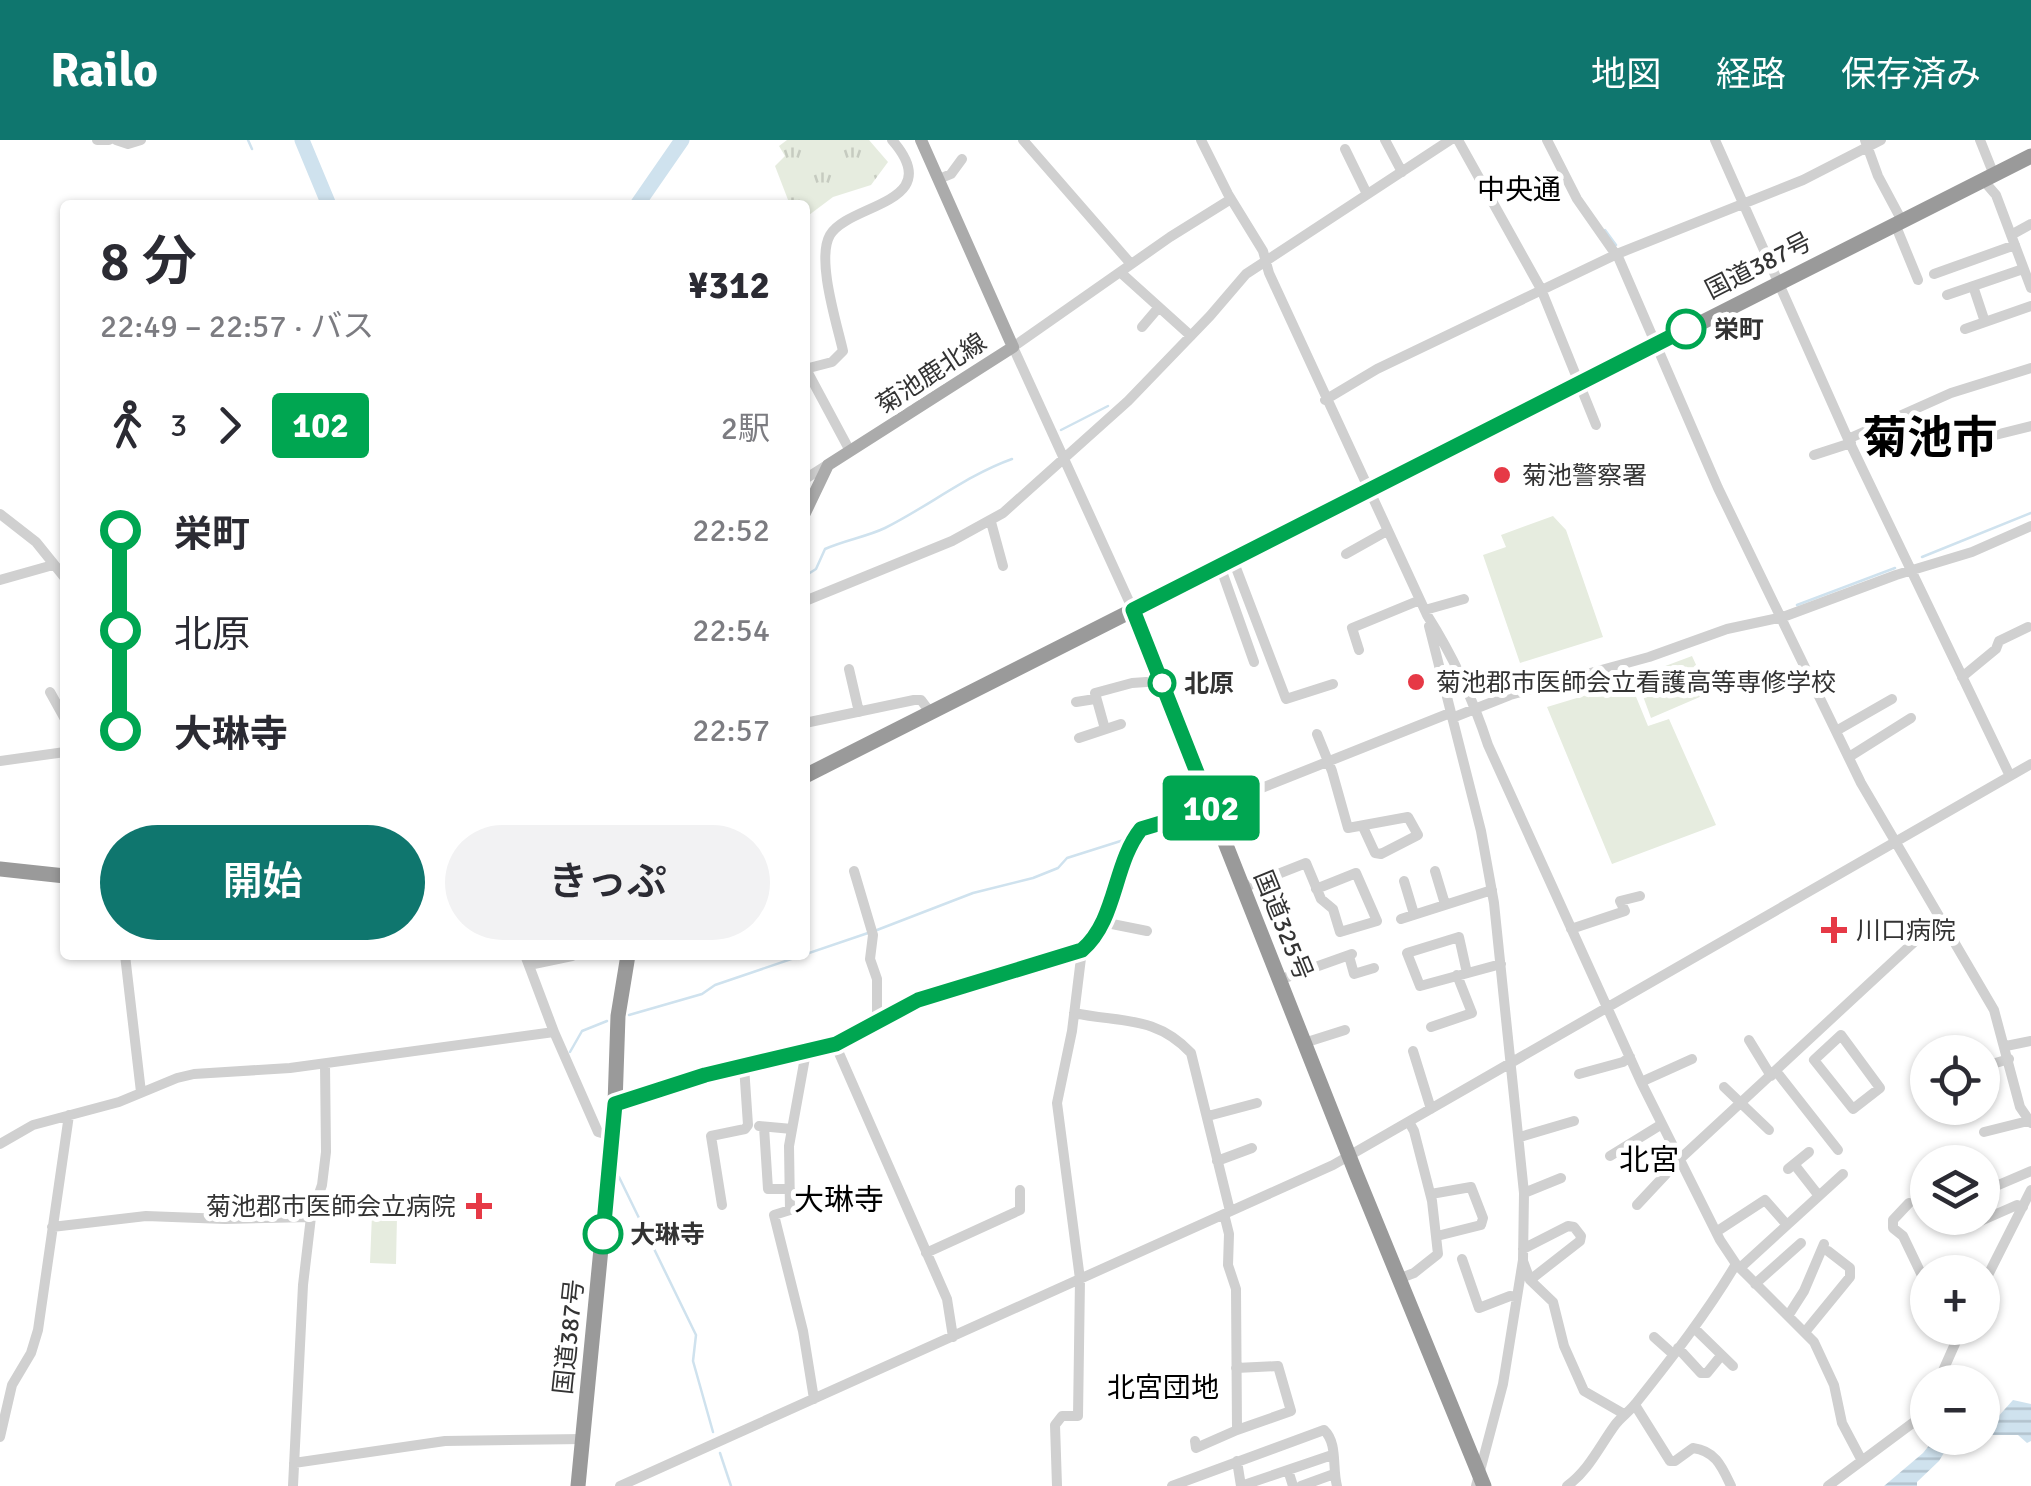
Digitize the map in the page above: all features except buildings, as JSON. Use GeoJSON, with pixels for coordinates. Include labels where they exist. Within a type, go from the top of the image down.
{"type":"FeatureCollection","features":[{"type":"Feature","properties":{"kind":"highway","name":"国道387号"},"geometry":{"type":"LineString","coordinates":[[1133,610],[2031,156]]}},
{"type":"Feature","properties":{"kind":"highway","name":"国道325号"},"geometry":{"type":"LineString","coordinates":[[1133,610],[1479,1483]]}},
{"type":"Feature","properties":{"kind":"highway"},"geometry":{"type":"LineString","coordinates":[[810,773],[1133,610]]}},
{"type":"Feature","properties":{"kind":"highway"},"geometry":{"type":"LineString","coordinates":[[0,869],[60,875]]}},
{"type":"Feature","properties":{"kind":"highway","name":"国道387号"},"geometry":{"type":"LineString","coordinates":[[578,1486],[615,1104],[618,1016],[627,960]]}},
{"type":"Feature","properties":{"kind":"main road","name":"菊池鹿北線"},"geometry":{"type":"LineString","coordinates":[[828,465],[1013,347],[921,140]]}},
{"type":"Feature","properties":{"kind":"main road"},"geometry":{"type":"LineString","coordinates":[[810,503],[828,465]]}},
{"type":"Feature","properties":{"kind":"street"},"geometry":{"type":"LineString","coordinates":[[97,140],[133,144],[141,140]]}},
{"type":"Feature","properties":{"kind":"street"},"geometry":{"type":"LineString","coordinates":[[810,368],[832,362],[843,351],[829,288],[828,238],[838,226],[886,202],[902,188],[908,176],[908,163],[892,140]]}},
{"type":"Feature","properties":{"kind":"street"},"geometry":{"type":"LineString","coordinates":[[1023,140],[1131,264]]}},
{"type":"Feature","properties":{"kind":"street"},"geometry":{"type":"LineString","coordinates":[[1201,140],[1266,260],[1268,273],[1367,492],[1476,708],[1488,745],[1641,1082],[1716,1232],[1738,1266],[1805,1332],[1823,1358],[1834,1385],[1842,1424],[1862,1459]]}},
{"type":"Feature","properties":{"kind":"street"},"geometry":{"type":"LineString","coordinates":[[1385,140],[1402,172]]}},
{"type":"Feature","properties":{"kind":"street"},"geometry":{"type":"LineString","coordinates":[[810,598],[991,522],[1064,459],[1191,336],[1246,274],[1454,140],[1541,290],[1596,426]]}},
{"type":"Feature","properties":{"kind":"street"},"geometry":{"type":"LineString","coordinates":[[1547,140],[1577,199],[1617,254],[1718,488],[1848,757],[1994,1010],[2030,1122],[1984,1132]]}},
{"type":"Feature","properties":{"kind":"street"},"geometry":{"type":"LineString","coordinates":[[1715,140],[1850,441],[2010,776]]}},
{"type":"Feature","properties":{"kind":"street"},"geometry":{"type":"LineString","coordinates":[[1325,400],[1377,369],[1617,254],[1803,180],[1866,143],[1882,140]]}},
{"type":"Feature","properties":{"kind":"street"},"geometry":{"type":"LineString","coordinates":[[1980,140],[1988,178],[2031,288]]}},
{"type":"Feature","properties":{"kind":"street"},"geometry":{"type":"LineString","coordinates":[[1866,143],[1918,280]]}},
{"type":"Feature","properties":{"kind":"street"},"geometry":{"type":"LineString","coordinates":[[1344,149],[1367,194]]}},
{"type":"Feature","properties":{"kind":"street"},"geometry":{"type":"LineString","coordinates":[[939,179],[951,174],[962,159]]}},
{"type":"Feature","properties":{"kind":"street"},"geometry":{"type":"LineString","coordinates":[[1133,610],[1013,347],[1231,199]]}},
{"type":"Feature","properties":{"kind":"street"},"geometry":{"type":"LineString","coordinates":[[1934,274],[2013,240],[2031,224]]}},
{"type":"Feature","properties":{"kind":"street"},"geometry":{"type":"LineString","coordinates":[[1947,295],[2023,268]]}},
{"type":"Feature","properties":{"kind":"street"},"geometry":{"type":"LineString","coordinates":[[1120,272],[1191,336]]}},
{"type":"Feature","properties":{"kind":"street"},"geometry":{"type":"LineString","coordinates":[[1974,286],[1985,322]]}},
{"type":"Feature","properties":{"kind":"street"},"geometry":{"type":"LineString","coordinates":[[1965,329],[2031,306]]}},
{"type":"Feature","properties":{"kind":"street"},"geometry":{"type":"LineString","coordinates":[[1142,327],[1159,308]]}},
{"type":"Feature","properties":{"kind":"street"},"geometry":{"type":"LineString","coordinates":[[1814,455],[1951,393],[2031,368]]}},
{"type":"Feature","properties":{"kind":"street"},"geometry":{"type":"LineString","coordinates":[[810,378],[850,451]]}},
{"type":"Feature","properties":{"kind":"street"},"geometry":{"type":"LineString","coordinates":[[1979,439],[2031,426]]}},
{"type":"Feature","properties":{"kind":"street"},"geometry":{"type":"LineString","coordinates":[[810,476],[828,465]]}},
{"type":"Feature","properties":{"kind":"street"},"geometry":{"type":"LineString","coordinates":[[0,514],[36,542],[60,573]]}},
{"type":"Feature","properties":{"kind":"street"},"geometry":{"type":"LineString","coordinates":[[991,522],[1003,566]]}},
{"type":"Feature","properties":{"kind":"street"},"geometry":{"type":"LineString","coordinates":[[615,1104],[836,1044],[918,1000],[1082,950],[1097,933],[1125,856],[1141,829],[1211,808],[1451,715],[1650,657],[1726,629],[1783,617],[1972,552],[2031,526]]}},
{"type":"Feature","properties":{"kind":"street"},"geometry":{"type":"LineString","coordinates":[[1346,554],[1387,531]]}},
{"type":"Feature","properties":{"kind":"street"},"geometry":{"type":"LineString","coordinates":[[1227,563],[1254,662]]}},
{"type":"Feature","properties":{"kind":"street"},"geometry":{"type":"LineString","coordinates":[[1227,563],[1286,699],[1333,684]]}},
{"type":"Feature","properties":{"kind":"street"},"geometry":{"type":"LineString","coordinates":[[0,580],[53,565]]}},
{"type":"Feature","properties":{"kind":"street"},"geometry":{"type":"LineString","coordinates":[[1359,650],[1352,628],[1464,599]]}},
{"type":"Feature","properties":{"kind":"street"},"geometry":{"type":"LineString","coordinates":[[1424,608],[1492,890],[1524,1193],[1523,1255],[1517,1296],[1503,1384],[1479,1483]]}},
{"type":"Feature","properties":{"kind":"street"},"geometry":{"type":"LineString","coordinates":[[1962,677],[1996,648],[1998,641],[2028,627]]}},
{"type":"Feature","properties":{"kind":"street"},"geometry":{"type":"LineString","coordinates":[[849,669],[858,712]]}},
{"type":"Feature","properties":{"kind":"street"},"geometry":{"type":"LineString","coordinates":[[1105,730],[1095,699],[1098,691],[1161,681]]}},
{"type":"Feature","properties":{"kind":"street"},"geometry":{"type":"LineString","coordinates":[[50,692],[60,710]]}},
{"type":"Feature","properties":{"kind":"street"},"geometry":{"type":"LineString","coordinates":[[1076,702],[1095,699]]}},
{"type":"Feature","properties":{"kind":"street"},"geometry":{"type":"LineString","coordinates":[[1836,731],[1892,699]]}},
{"type":"Feature","properties":{"kind":"street"},"geometry":{"type":"LineString","coordinates":[[810,722],[914,700],[926,704],[930,712]]}},
{"type":"Feature","properties":{"kind":"street"},"geometry":{"type":"LineString","coordinates":[[1848,757],[1911,718]]}},
{"type":"Feature","properties":{"kind":"street"},"geometry":{"type":"LineString","coordinates":[[1079,738],[1121,724]]}},
{"type":"Feature","properties":{"kind":"street"},"geometry":{"type":"LineString","coordinates":[[1317,734],[1348,828],[1411,818],[1418,835],[1381,854],[1375,853],[1362,827]]}},
{"type":"Feature","properties":{"kind":"street"},"geometry":{"type":"LineString","coordinates":[[0,761],[60,753]]}},
{"type":"Feature","properties":{"kind":"street"},"geometry":{"type":"LineString","coordinates":[[620,1486],[1349,1156],[2031,764]]}},
{"type":"Feature","properties":{"kind":"street"},"geometry":{"type":"LineString","coordinates":[[1242,888],[1306,864],[1316,888],[1321,899],[1333,910],[1340,932],[1376,921],[1356,873],[1316,888]]}},
{"type":"Feature","properties":{"kind":"street"},"geometry":{"type":"LineString","coordinates":[[854,871],[873,934],[870,959],[877,979],[877,1020]]}},
{"type":"Feature","properties":{"kind":"street"},"geometry":{"type":"LineString","coordinates":[[1435,871],[1445,904]]}},
{"type":"Feature","properties":{"kind":"street"},"geometry":{"type":"LineString","coordinates":[[1404,881],[1414,914]]}},
{"type":"Feature","properties":{"kind":"street"},"geometry":{"type":"LineString","coordinates":[[1401,919],[1492,890]]}},
{"type":"Feature","properties":{"kind":"street"},"geometry":{"type":"LineString","coordinates":[[1572,929],[1625,912],[1620,902],[1640,896]]}},
{"type":"Feature","properties":{"kind":"street"},"geometry":{"type":"LineString","coordinates":[[1631,1188],[1639,1202],[1681,1158],[1940,918]]}},
{"type":"Feature","properties":{"kind":"street"},"geometry":{"type":"LineString","coordinates":[[1102,922],[1148,931]]}},
{"type":"Feature","properties":{"kind":"street"},"geometry":{"type":"LineString","coordinates":[[1430,1027],[1472,1014],[1462,974],[1459,937],[1407,954],[1420,986],[1462,974],[1501,964]]}},
{"type":"Feature","properties":{"kind":"street"},"geometry":{"type":"LineString","coordinates":[[1057,1486],[1055,1425],[1062,1416],[1078,1416],[1080,1279],[1058,1102],[1082,950]]}},
{"type":"Feature","properties":{"kind":"street"},"geometry":{"type":"LineString","coordinates":[[1279,980],[1350,955],[1354,974],[1374,968]]}},
{"type":"Feature","properties":{"kind":"street"},"geometry":{"type":"LineString","coordinates":[[126,960],[141,1092]]}},
{"type":"Feature","properties":{"kind":"street"},"geometry":{"type":"LineString","coordinates":[[527,960],[598,1132],[612,1136]]}},
{"type":"Feature","properties":{"kind":"street"},"geometry":{"type":"LineString","coordinates":[[1074,1013],[1131,1019],[1175,1037],[1191,1054],[1227,1212],[1228,1265],[1236,1289],[1237,1430]]}},
{"type":"Feature","properties":{"kind":"street"},"geometry":{"type":"LineString","coordinates":[[1820,1029],[1832,1041]]}},
{"type":"Feature","properties":{"kind":"street"},"geometry":{"type":"LineString","coordinates":[[1304,1043],[1345,1030]]}},
{"type":"Feature","properties":{"kind":"street"},"geometry":{"type":"LineString","coordinates":[[0,1144],[34,1125],[194,1074],[325,1064],[554,1032]]}},
{"type":"Feature","properties":{"kind":"street"},"geometry":{"type":"LineString","coordinates":[[1841,1035],[1880,1088],[1853,1110],[1814,1060],[1832,1041],[1841,1035]]}},
{"type":"Feature","properties":{"kind":"street"},"geometry":{"type":"LineString","coordinates":[[1750,1040],[1773,1074],[1838,1150]]}},
{"type":"Feature","properties":{"kind":"street"},"geometry":{"type":"LineString","coordinates":[[2000,1056],[2031,1041]]}},
{"type":"Feature","properties":{"kind":"street"},"geometry":{"type":"LineString","coordinates":[[836,1044],[948,1300],[952,1337]]}},
{"type":"Feature","properties":{"kind":"street"},"geometry":{"type":"LineString","coordinates":[[1413,1051],[1432,1109]]}},
{"type":"Feature","properties":{"kind":"street"},"geometry":{"type":"LineString","coordinates":[[806,1052],[792,1129],[790,1210],[774,1215],[803,1330],[814,1400]]}},
{"type":"Feature","properties":{"kind":"street"},"geometry":{"type":"LineString","coordinates":[[1579,1074],[1630,1057]]}},
{"type":"Feature","properties":{"kind":"street"},"geometry":{"type":"LineString","coordinates":[[1641,1082],[1692,1059]]}},
{"type":"Feature","properties":{"kind":"street"},"geometry":{"type":"LineString","coordinates":[[293,1486],[298,1358],[311,1217],[325,1168],[325,1064]]}},
{"type":"Feature","properties":{"kind":"street"},"geometry":{"type":"LineString","coordinates":[[744,1066],[748,1125]]}},
{"type":"Feature","properties":{"kind":"street"},"geometry":{"type":"LineString","coordinates":[[1724,1088],[1770,1130]]}},
{"type":"Feature","properties":{"kind":"street"},"geometry":{"type":"LineString","coordinates":[[1208,1116],[1256,1103]]}},
{"type":"Feature","properties":{"kind":"street"},"geometry":{"type":"LineString","coordinates":[[0,1437],[12,1385],[32,1353],[38,1330],[68,1116]]}},
{"type":"Feature","properties":{"kind":"street"},"geometry":{"type":"LineString","coordinates":[[1520,1137],[1574,1121]]}},
{"type":"Feature","properties":{"kind":"street"},"geometry":{"type":"LineString","coordinates":[[1398,1279],[1435,1260],[1438,1254],[1430,1194],[1414,1130],[1408,1122]]}},
{"type":"Feature","properties":{"kind":"street"},"geometry":{"type":"LineString","coordinates":[[1610,1156],[1662,1124]]}},
{"type":"Feature","properties":{"kind":"street"},"geometry":{"type":"LineString","coordinates":[[722,1206],[711,1136],[748,1125],[792,1129]]}},
{"type":"Feature","properties":{"kind":"street"},"geometry":{"type":"LineString","coordinates":[[764,1127],[768,1189],[790,1189]]}},
{"type":"Feature","properties":{"kind":"street"},"geometry":{"type":"LineString","coordinates":[[1216,1161],[1252,1148]]}},
{"type":"Feature","properties":{"kind":"street"},"geometry":{"type":"LineString","coordinates":[[1810,1152],[1790,1166],[1819,1196]]}},
{"type":"Feature","properties":{"kind":"street"},"geometry":{"type":"LineString","coordinates":[[2000,1184],[2031,1171]]}},
{"type":"Feature","properties":{"kind":"street"},"geometry":{"type":"LineString","coordinates":[[1567,1486],[1585,1471],[1738,1266],[1843,1174]]}},
{"type":"Feature","properties":{"kind":"street"},"geometry":{"type":"LineString","coordinates":[[1524,1193],[1561,1178]]}},
{"type":"Feature","properties":{"kind":"street"},"geometry":{"type":"LineString","coordinates":[[1430,1194],[1471,1187],[1483,1218],[1480,1225],[1437,1236]]}},
{"type":"Feature","properties":{"kind":"street"},"geometry":{"type":"LineString","coordinates":[[926,1254],[1020,1210],[1020,1190]]}},
{"type":"Feature","properties":{"kind":"street"},"geometry":{"type":"LineString","coordinates":[[1998,1255],[2031,1190]]}},
{"type":"Feature","properties":{"kind":"street"},"geometry":{"type":"LineString","coordinates":[[1716,1232],[1766,1200],[1787,1225]]}},
{"type":"Feature","properties":{"kind":"street"},"geometry":{"type":"LineString","coordinates":[[1909,1203],[1892,1220],[1912,1255]]}},
{"type":"Feature","properties":{"kind":"street"},"geometry":{"type":"LineString","coordinates":[[2000,1212],[2017,1205],[2023,1207]]}},
{"type":"Feature","properties":{"kind":"street"},"geometry":{"type":"LineString","coordinates":[[52,1227],[146,1216],[311,1217]]}},
{"type":"Feature","properties":{"kind":"street"},"geometry":{"type":"LineString","coordinates":[[1523,1255],[1568,1226],[1581,1236],[1580,1242],[1530,1280]]}},
{"type":"Feature","properties":{"kind":"street"},"geometry":{"type":"LineString","coordinates":[[1756,1284],[1801,1242]]}},
{"type":"Feature","properties":{"kind":"street"},"geometry":{"type":"LineString","coordinates":[[1788,1316],[1826,1247],[1850,1268],[1850,1277],[1805,1332]]}},
{"type":"Feature","properties":{"kind":"street"},"geometry":{"type":"LineString","coordinates":[[1523,1255],[1530,1280],[1553,1302],[1564,1346],[1584,1391],[1624,1414]]}},
{"type":"Feature","properties":{"kind":"street"},"geometry":{"type":"LineString","coordinates":[[1462,1259],[1479,1308],[1517,1296]]}},
{"type":"Feature","properties":{"kind":"street"},"geometry":{"type":"LineString","coordinates":[[1694,1328],[1733,1366]]}},
{"type":"Feature","properties":{"kind":"street"},"geometry":{"type":"LineString","coordinates":[[1654,1337],[1701,1373],[1707,1374],[1720,1357]]}},
{"type":"Feature","properties":{"kind":"street"},"geometry":{"type":"LineString","coordinates":[[1196,1448],[1291,1411],[1278,1366],[1236,1368]]}},
{"type":"Feature","properties":{"kind":"street"},"geometry":{"type":"LineString","coordinates":[[1635,1405],[1670,1461],[1675,1462],[1693,1448],[1702,1449],[1720,1462],[1727,1485]]}},
{"type":"Feature","properties":{"kind":"street"},"geometry":{"type":"LineString","coordinates":[[1828,1486],[1910,1425]]}},
{"type":"Feature","properties":{"kind":"street"},"geometry":{"type":"LineString","coordinates":[[1172,1486],[1324,1430],[1330,1435],[1336,1480],[1301,1486]]}},
{"type":"Feature","properties":{"kind":"street"},"geometry":{"type":"LineString","coordinates":[[294,1463],[445,1442],[583,1438]]}},
{"type":"Feature","properties":{"kind":"street"},"geometry":{"type":"LineString","coordinates":[[1237,1461],[1242,1486],[1332,1456]]}},
{"type":"Feature","properties":{"kind":"street"},"geometry":{"type":"LineString","coordinates":[[1288,1470],[1293,1486]]}},
{"type":"Feature","properties":{"kind":"green space"},"geometry":{"type":"Polygon","coordinates":[[[787,140],[869,140],[888,162],[871,185],[833,197],[810,214],[810,200],[788,200],[775,166],[785,156],[779,146],[787,140]]]}},
{"type":"Feature","properties":{"kind":"green space"},"geometry":{"type":"Polygon","coordinates":[[[1553,516],[1566,530],[1603,637],[1520,663],[1483,555],[1506,547],[1501,535],[1553,516]]]}},
{"type":"Feature","properties":{"kind":"green space"},"geometry":{"type":"Polygon","coordinates":[[[1692,656],[1709,693],[1651,718],[1636,677],[1692,656]]]}},
{"type":"Feature","properties":{"kind":"green space"},"geometry":{"type":"Polygon","coordinates":[[[1630,682],[1648,726],[1669,719],[1716,825],[1612,864],[1547,707],[1630,682]]]}},
{"type":"Feature","properties":{"kind":"green space"},"geometry":{"type":"Polygon","coordinates":[[[372,1214],[397,1216],[396,1264],[370,1263],[372,1214]]]}},
{"type":"Feature","properties":{"kind":"water"},"geometry":{"type":"Polygon","coordinates":[[[2013,1400],[2031,1404],[2031,1441],[2027,1443],[2018,1435],[2000,1435],[2000,1415],[2013,1400]]]}},
{"type":"Feature","properties":{"kind":"water"},"geometry":{"type":"Polygon","coordinates":[[[1921,1455],[1943,1455],[1917,1486],[1884,1486],[1921,1455]]]}},
{"type":"Feature","properties":{"kind":"waterway"},"geometry":{"type":"LineString","coordinates":[[248,140],[252,149]]}},
{"type":"Feature","properties":{"kind":"waterway"},"geometry":{"type":"LineString","coordinates":[[302,140],[327,200]]}},
{"type":"Feature","properties":{"kind":"waterway"},"geometry":{"type":"LineString","coordinates":[[640,200],[682,140]]}},
{"type":"Feature","properties":{"kind":"waterway"},"geometry":{"type":"LineString","coordinates":[[1605,230],[1616,245]]}},
{"type":"Feature","properties":{"kind":"waterway"},"geometry":{"type":"LineString","coordinates":[[1061,430],[1108,406]]}},
{"type":"Feature","properties":{"kind":"waterway"},"geometry":{"type":"LineString","coordinates":[[810,573],[816,569],[825,549],[885,528],[979,473],[1012,459]]}},
{"type":"Feature","properties":{"kind":"waterway"},"geometry":{"type":"LineString","coordinates":[[1922,557],[2031,513]]}},
{"type":"Feature","properties":{"kind":"waterway"},"geometry":{"type":"LineString","coordinates":[[1797,605],[1895,568]]}},
{"type":"Feature","properties":{"kind":"waterway"},"geometry":{"type":"LineString","coordinates":[[877,930],[973,893],[1033,878],[1058,868],[1067,858],[1127,839]]}},
{"type":"Feature","properties":{"kind":"waterway"},"geometry":{"type":"LineString","coordinates":[[810,953],[868,933]]}},
{"type":"Feature","properties":{"kind":"waterway"},"geometry":{"type":"LineString","coordinates":[[629,1015],[702,994],[715,985],[789,960]]}},
{"type":"Feature","properties":{"kind":"waterway"},"geometry":{"type":"LineString","coordinates":[[570,1052],[582,1031],[607,1021]]}},
{"type":"Feature","properties":{"kind":"waterway"},"geometry":{"type":"LineString","coordinates":[[619,1177],[696,1335],[693,1361],[713,1432]]}},
{"type":"Feature","properties":{"kind":"waterway"},"geometry":{"type":"LineString","coordinates":[[720,1453],[731,1486]]}},
{"type":"Feature","properties":{"kind":"bus line","name":"102"},"geometry":{"type":"LineString","coordinates":[[603,1234],[615,1104],[705,1075],[836,1044],[918,1000],[1082,950],[1097,933],[1125,856],[1141,829],[1211,808],[1133,610],[1686,329]]}},
{"type":"Feature","properties":{"kind":"place","name":"栄町"},"geometry":{"type":"Point","coordinates":[1686,329]}},
{"type":"Feature","properties":{"kind":"place","name":"菊池警察署"},"geometry":{"type":"Point","coordinates":[1502,475]}},
{"type":"Feature","properties":{"kind":"place","name":"菊池郡市医師会立看護高等専修学校"},"geometry":{"type":"Point","coordinates":[1416,682]}},
{"type":"Feature","properties":{"kind":"place","name":"北原"},"geometry":{"type":"Point","coordinates":[1162,683]}},
{"type":"Feature","properties":{"kind":"place","name":"川口病院"},"geometry":{"type":"Point","coordinates":[1834,930]}},
{"type":"Feature","properties":{"kind":"place","name":"菊池郡市医師会立病院"},"geometry":{"type":"Point","coordinates":[479,1206]}},
{"type":"Feature","properties":{"kind":"place","name":"大琳寺"},"geometry":{"type":"Point","coordinates":[603,1234]}},
{"type":"Feature","properties":{"kind":"district","name":"中央通"},"geometry":{"type":"Point","coordinates":[1519,189]}},
{"type":"Feature","properties":{"kind":"district","name":"菊池市"},"geometry":{"type":"Point","coordinates":[1930,437]}},
{"type":"Feature","properties":{"kind":"district","name":"北宮"},"geometry":{"type":"Point","coordinates":[1649,1160]}},
{"type":"Feature","properties":{"kind":"district","name":"大琳寺"},"geometry":{"type":"Point","coordinates":[839,1200]}},
{"type":"Feature","properties":{"kind":"district","name":"北宮団地"},"geometry":{"type":"Point","coordinates":[1163,1387]}}]}
